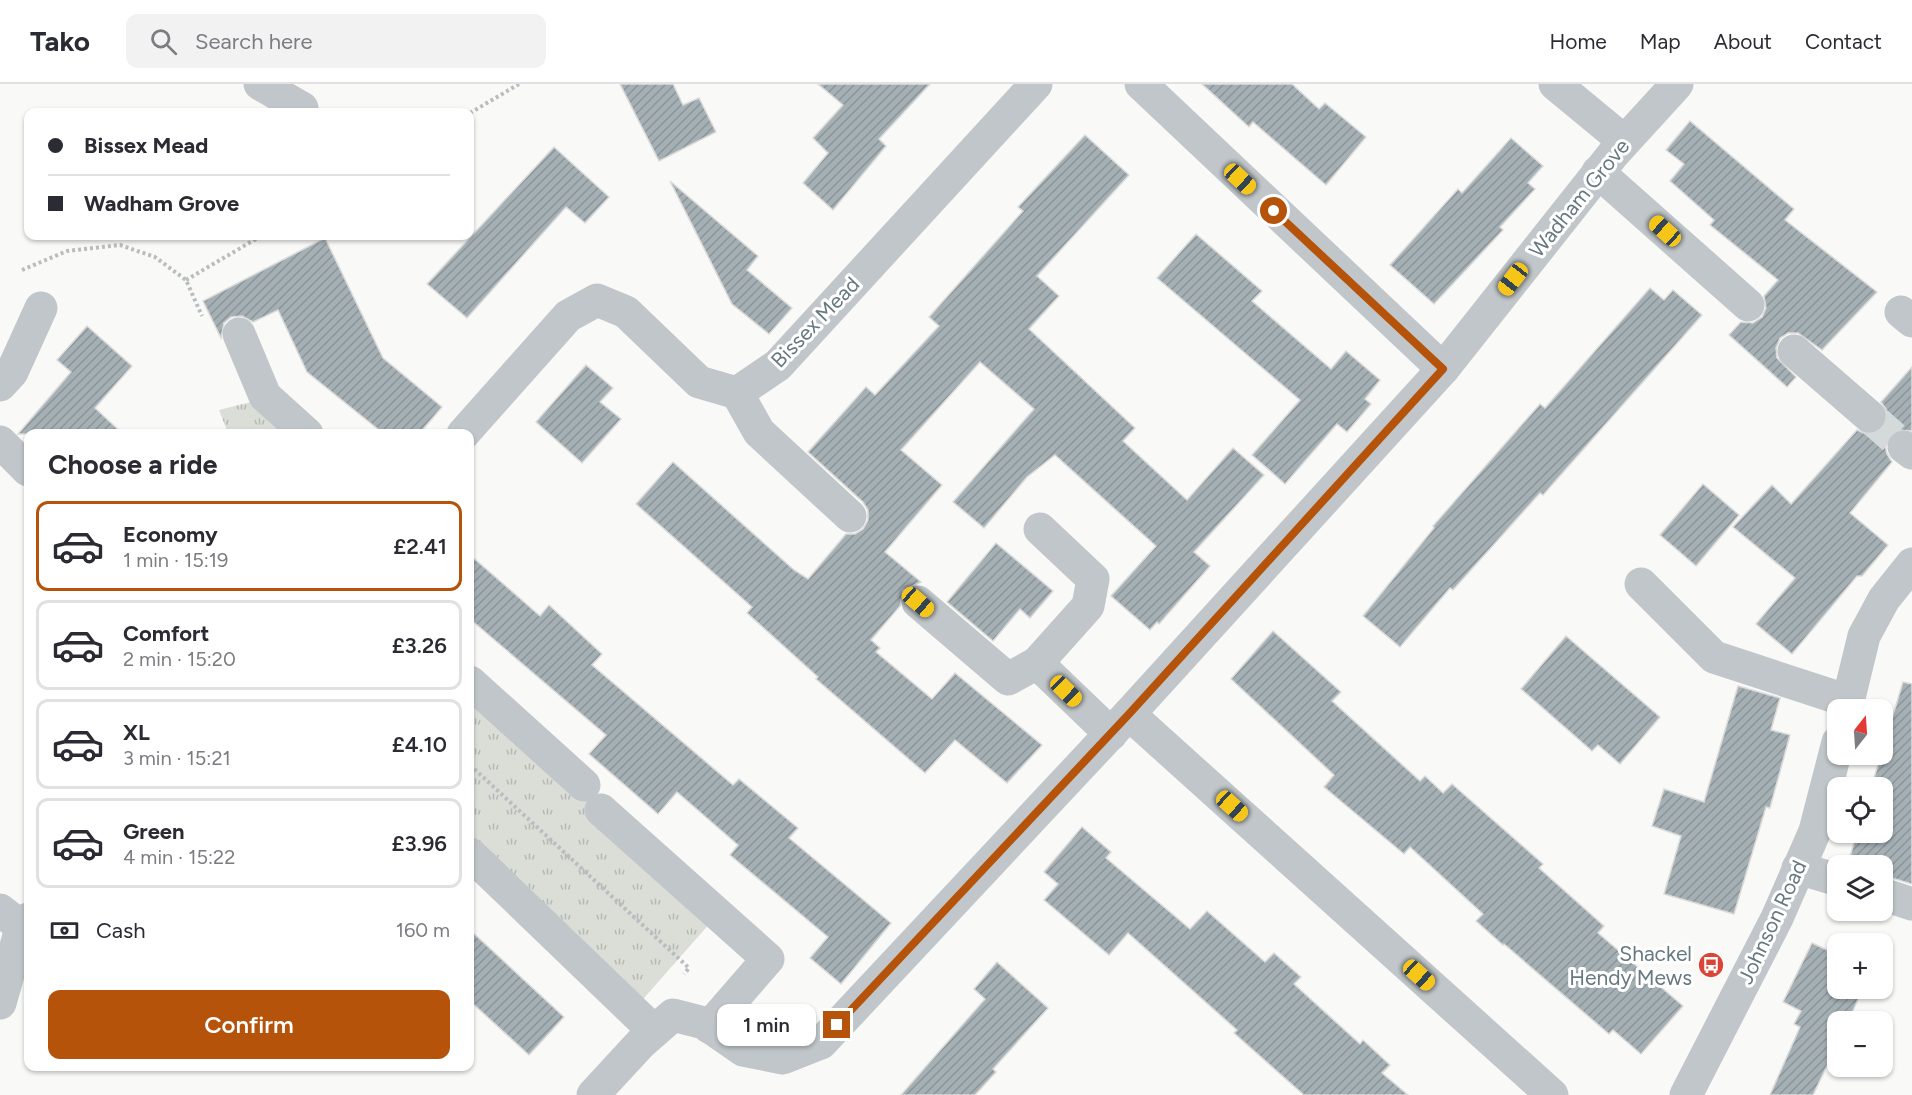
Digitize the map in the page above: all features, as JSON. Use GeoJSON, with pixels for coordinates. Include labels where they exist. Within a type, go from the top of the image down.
{"type":"FeatureCollection","features":[{"type":"Feature","properties":{"kind":"street"},"geometry":{"type":"LineString","coordinates":[[260,84],[302,108]]}},
{"type":"Feature","properties":{"kind":"street","name":"Bissex Mead"},"geometry":{"type":"LineString","coordinates":[[737,393],[778,364],[1036,84]]}},
{"type":"Feature","properties":{"kind":"street"},"geometry":{"type":"LineString","coordinates":[[1555,84],[1624,141]]}},
{"type":"Feature","properties":{"kind":"street","name":"Wadham Grove"},"geometry":{"type":"LineString","coordinates":[[664,1023],[704,1023],[743,1050],[783,1058],[821,1043],[1120,724],[1443,369],[1598,172],[1677,84]]}},
{"type":"Feature","properties":{"kind":"street"},"geometry":{"type":"LineString","coordinates":[[1152,88],[1443,369]]}},
{"type":"Feature","properties":{"kind":"street"},"geometry":{"type":"LineString","coordinates":[[1598,172],[1748,305]]}},
{"type":"Feature","properties":{"kind":"street"},"geometry":{"type":"LineString","coordinates":[[468,429],[568,316],[597,300],[627,312],[699,382],[737,393],[759,432],[850,516]]}},
{"type":"Feature","properties":{"kind":"street"},"geometry":{"type":"LineString","coordinates":[[0,385],[12,372],[41,308]]}},
{"type":"Feature","properties":{"kind":"street"},"geometry":{"type":"LineString","coordinates":[[239,334],[265,396],[301,429]]}},
{"type":"Feature","properties":{"kind":"street"},"geometry":{"type":"LineString","coordinates":[[1794,351],[1869,416]]}},
{"type":"Feature","properties":{"kind":"street"},"geometry":{"type":"LineString","coordinates":[[0,442],[24,466]]}},
{"type":"Feature","properties":{"kind":"street"},"geometry":{"type":"LineString","coordinates":[[918,602],[1008,679],[1037,663],[1088,606],[1093,579],[1040,530]]}},
{"type":"Feature","properties":{"kind":"street"},"geometry":{"type":"LineString","coordinates":[[1848,699],[1864,636],[1884,599],[1912,564]]}},
{"type":"Feature","properties":{"kind":"street"},"geometry":{"type":"LineString","coordinates":[[1641,584],[1714,657],[1830,699]]}},
{"type":"Feature","properties":{"kind":"street"},"geometry":{"type":"LineString","coordinates":[[1037,663],[1120,724],[1552,1095]]}},
{"type":"Feature","properties":{"kind":"street"},"geometry":{"type":"LineString","coordinates":[[474,686],[768,958],[709,1027]]}},
{"type":"Feature","properties":{"kind":"street","name":"Johnson Road"},"geometry":{"type":"LineString","coordinates":[[1686,1095],[1777,918],[1815,831],[1832,765]]}},
{"type":"Feature","properties":{"kind":"street"},"geometry":{"type":"LineString","coordinates":[[474,857],[664,1023],[593,1095]]}},
{"type":"Feature","properties":{"kind":"street"},"geometry":{"type":"LineString","coordinates":[[1798,868],[1827,877]]}},
{"type":"Feature","properties":{"kind":"street"},"geometry":{"type":"LineString","coordinates":[[1893,898],[1912,904]]}},
{"type":"Feature","properties":{"kind":"street"},"geometry":{"type":"LineString","coordinates":[[0,1002],[17,919]]}},
{"type":"Feature","properties":{"kind":"path"},"geometry":{"type":"LineString","coordinates":[[474,111],[519,84]]}},
{"type":"Feature","properties":{"kind":"path"},"geometry":{"type":"LineString","coordinates":[[186,280],[254,240]]}},
{"type":"Feature","properties":{"kind":"path"},"geometry":{"type":"LineString","coordinates":[[16,276],[24,267],[67,251],[120,245],[155,257],[186,280],[205,324]]}},
{"type":"Feature","properties":{"kind":"path"},"geometry":{"type":"LineString","coordinates":[[474,769],[689,968],[667,994],[664,1023]]}},
{"type":"Feature","properties":{"kind":"green space"},"geometry":{"type":"Polygon","coordinates":[[[255,401],[286,429],[226,429],[219,410],[255,401]]]}},
{"type":"Feature","properties":{"kind":"green space"},"geometry":{"type":"Polygon","coordinates":[[[474,697],[718,914],[637,1006],[474,849],[474,697]]]}},
{"type":"Feature","properties":{"kind":"building"},"geometry":{"type":"Polygon","coordinates":[[[620,84],[673,84],[683,105],[699,98],[716,132],[659,161],[620,84]]]}},
{"type":"Feature","properties":{"kind":"building"},"geometry":{"type":"Polygon","coordinates":[[[818,84],[930,84],[879,139],[886,146],[833,210],[803,183],[828,153],[813,138],[843,105],[818,84]]]}},
{"type":"Feature","properties":{"kind":"building"},"geometry":{"type":"Polygon","coordinates":[[[1202,84],[1292,84],[1319,109],[1325,103],[1366,137],[1326,185],[1253,122],[1249,127],[1202,84]]]}},
{"type":"Feature","properties":{"kind":"building"},"geometry":{"type":"Polygon","coordinates":[[[1690,121],[1794,209],[1785,220],[1877,292],[1822,350],[1798,333],[1788,333],[1780,338],[1776,348],[1777,358],[1796,377],[1787,387],[1729,335],[1741,322],[1753,323],[1762,317],[1766,308],[1764,296],[1778,280],[1710,225],[1714,220],[1670,181],[1684,164],[1666,150],[1690,121]]]}},
{"type":"Feature","properties":{"kind":"building"},"geometry":{"type":"Polygon","coordinates":[[[1085,135],[1129,175],[1037,276],[1059,296],[1029,329],[1135,428],[1123,441],[1187,500],[1233,448],[1264,475],[1194,552],[1210,566],[1159,624],[1157,622],[1150,630],[1111,596],[1156,546],[1055,455],[1027,477],[984,528],[953,502],[1034,409],[980,362],[901,450],[942,485],[885,552],[921,582],[903,590],[900,606],[871,640],[880,648],[876,652],[932,699],[955,673],[1042,745],[1007,783],[955,740],[925,773],[816,679],[818,677],[747,613],[752,607],[636,504],[673,462],[794,570],[808,579],[846,534],[855,534],[863,529],[868,520],[868,510],[863,502],[808,452],[866,387],[875,395],[939,326],[929,317],[1023,211],[1018,207],[1085,135]]]}},
{"type":"Feature","properties":{"kind":"building"},"geometry":{"type":"Polygon","coordinates":[[[1511,138],[1543,166],[1528,183],[1535,189],[1500,227],[1503,230],[1434,304],[1390,265],[1458,189],[1462,193],[1511,138]]]}},
{"type":"Feature","properties":{"kind":"building"},"geometry":{"type":"Polygon","coordinates":[[[554,147],[609,197],[585,223],[566,207],[467,318],[427,284],[468,240],[474,240],[474,233],[554,147]]]}},
{"type":"Feature","properties":{"kind":"building"},"geometry":{"type":"Polygon","coordinates":[[[670,181],[758,256],[747,270],[792,308],[769,334],[732,304],[670,181]]]}},
{"type":"Feature","properties":{"kind":"building"},"geometry":{"type":"Polygon","coordinates":[[[1196,234],[1262,291],[1252,301],[1331,369],[1346,351],[1380,380],[1365,399],[1371,404],[1347,432],[1337,424],[1285,484],[1252,455],[1300,400],[1157,278],[1196,234]]]}},
{"type":"Feature","properties":{"kind":"building"},"geometry":{"type":"Polygon","coordinates":[[[321,240],[326,240],[383,358],[442,407],[423,429],[378,429],[307,372],[278,310],[253,322],[242,316],[231,317],[224,323],[221,338],[203,301],[321,240]]]}},
{"type":"Feature","properties":{"kind":"building"},"geometry":{"type":"Polygon","coordinates":[[[1650,288],[1664,300],[1673,290],[1702,315],[1543,495],[1540,493],[1453,590],[1450,588],[1400,647],[1363,616],[1434,528],[1433,526],[1540,404],[1545,408],[1650,288]]]}},
{"type":"Feature","properties":{"kind":"building"},"geometry":{"type":"Polygon","coordinates":[[[87,326],[132,366],[95,408],[118,429],[24,429],[24,434],[18,434],[71,372],[57,360],[87,326]]]}},
{"type":"Feature","properties":{"kind":"building"},"geometry":{"type":"Polygon","coordinates":[[[586,365],[613,388],[600,402],[621,419],[582,463],[536,422],[586,365]]]}},
{"type":"Feature","properties":{"kind":"building"},"geometry":{"type":"Polygon","coordinates":[[[1912,367],[1912,431],[1897,430],[1889,436],[1885,445],[1892,462],[1850,513],[1888,545],[1862,576],[1857,576],[1792,654],[1756,624],[1795,578],[1733,527],[1772,485],[1791,504],[1857,430],[1866,434],[1876,433],[1883,429],[1887,419],[1886,409],[1881,402],[1912,367]]]}},
{"type":"Feature","properties":{"kind":"building"},"geometry":{"type":"Polygon","coordinates":[[[1703,484],[1739,515],[1696,566],[1660,535],[1703,484]]]}},
{"type":"Feature","properties":{"kind":"building"},"geometry":{"type":"Polygon","coordinates":[[[996,543],[1053,591],[1030,618],[1020,609],[993,641],[947,602],[996,543]]]}},
{"type":"Feature","properties":{"kind":"building"},"geometry":{"type":"Polygon","coordinates":[[[474,558],[540,616],[549,605],[602,654],[592,665],[733,785],[739,779],[798,828],[789,838],[891,923],[841,984],[810,958],[828,937],[730,855],[738,845],[677,792],[658,814],[589,754],[606,735],[474,622],[474,558]]]}},
{"type":"Feature","properties":{"kind":"building"},"geometry":{"type":"Polygon","coordinates":[[[1273,631],[1341,692],[1332,701],[1420,781],[1425,776],[1443,793],[1452,784],[1543,864],[1539,868],[1604,926],[1598,933],[1683,1006],[1641,1054],[1613,1030],[1609,1034],[1476,921],[1483,914],[1410,847],[1404,854],[1324,787],[1334,775],[1231,679],[1273,631]]]}},
{"type":"Feature","properties":{"kind":"building"},"geometry":{"type":"Polygon","coordinates":[[[1566,636],[1660,717],[1620,764],[1598,745],[1592,751],[1521,689],[1566,636]]]}},
{"type":"Feature","properties":{"kind":"building"},"geometry":{"type":"Polygon","coordinates":[[[1903,682],[1912,684],[1912,884],[1893,878],[1893,855],[1851,855],[1854,843],[1893,843],[1893,777],[1874,777],[1878,765],[1893,765],[1893,715],[1903,682]]]}},
{"type":"Feature","properties":{"kind":"building"},"geometry":{"type":"Polygon","coordinates":[[[1738,686],[1780,698],[1771,730],[1790,735],[1770,808],[1766,807],[1734,914],[1664,894],[1681,836],[1652,826],[1664,789],[1704,802],[1738,686]]]}},
{"type":"Feature","properties":{"kind":"building"},"geometry":{"type":"Polygon","coordinates":[[[1082,827],[1111,852],[1106,858],[1190,929],[1207,911],[1265,962],[1274,953],[1301,977],[1294,984],[1360,1044],[1363,1040],[1390,1065],[1382,1073],[1408,1095],[1304,1095],[1234,1033],[1237,1030],[1128,933],[1109,955],[1044,900],[1058,884],[1044,872],[1082,827]]]}},
{"type":"Feature","properties":{"kind":"building"},"geometry":{"type":"Polygon","coordinates":[[[474,934],[564,1017],[529,1055],[474,1005],[474,934]]]}},
{"type":"Feature","properties":{"kind":"building"},"geometry":{"type":"Polygon","coordinates":[[[1812,943],[1827,950],[1827,999],[1858,999],[1853,1011],[1827,1011],[1827,1066],[1813,1095],[1770,1095],[1800,1027],[1794,1024],[1801,1011],[1783,1002],[1812,943]]]}},
{"type":"Feature","properties":{"kind":"building"},"geometry":{"type":"Polygon","coordinates":[[[997,962],[1048,1008],[993,1069],[996,1072],[975,1095],[901,1095],[985,999],[974,989],[997,962]]]}},
{"type":"Feature","properties":{"kind":"tunnel"},"geometry":{"type":"LineString","coordinates":[[1869,416],[1904,447]]}},
{"type":"Feature","properties":{"kind":"place","name":"Shackel Hendy Mews"},"geometry":{"type":"Point","coordinates":[1711,965]}},
{"type":"Feature","properties":{"kind":"route"},"geometry":{"type":"LineString","coordinates":[[837,1025],[1129,714],[1443,369],[1274,211]]}}]}
